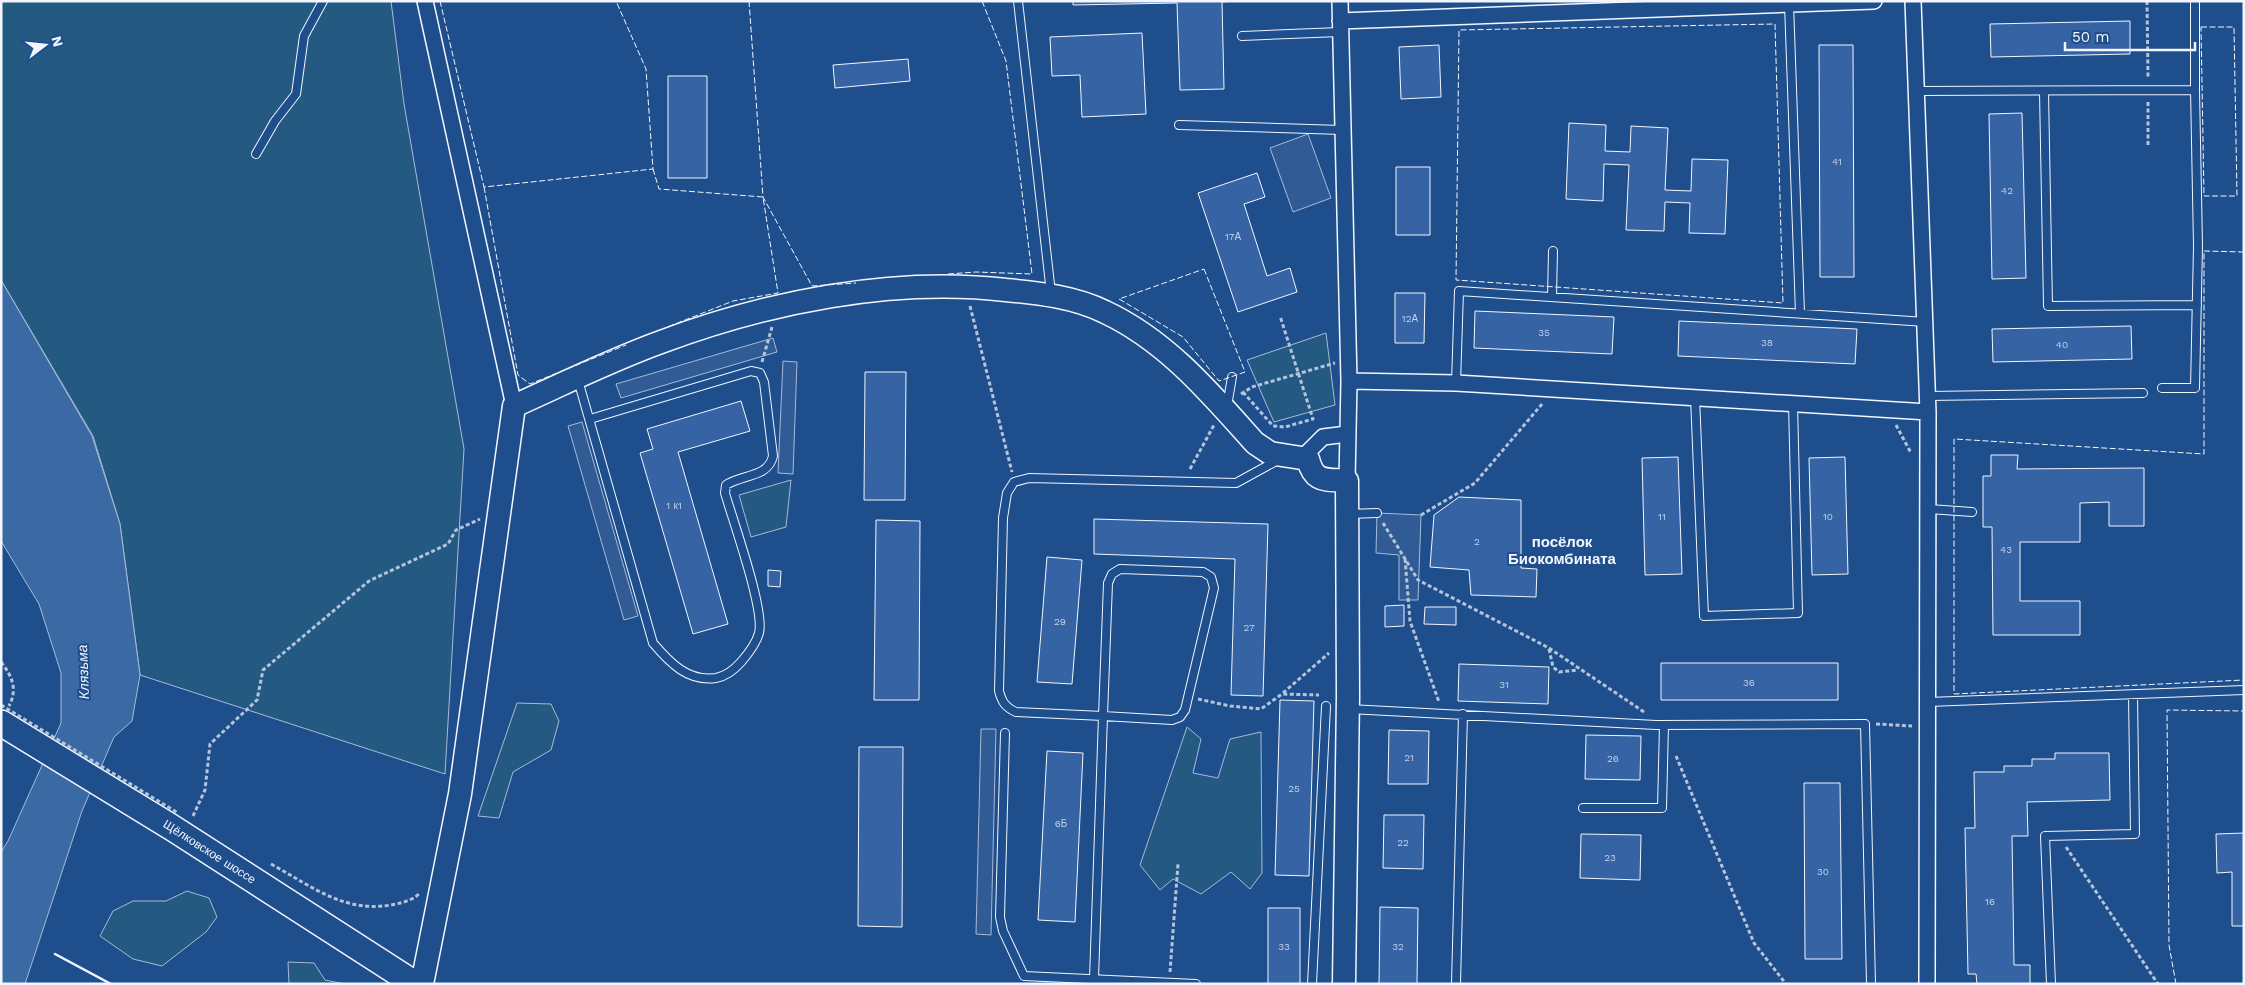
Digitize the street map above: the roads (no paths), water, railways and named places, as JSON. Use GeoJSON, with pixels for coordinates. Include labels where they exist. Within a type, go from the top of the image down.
{"type":"FeatureCollection","features":[{"type":"Feature","properties":{"kind":"main road","name":"Щёлковское шоссе"},"geometry":{"type":"LineString","coordinates":[[1,723],[181,820],[415,984]]}},
{"type":"Feature","properties":{"kind":"street"},"geometry":{"type":"LineString","coordinates":[[422,984],[460,794],[514,406],[425,1]]}},
{"type":"Feature","properties":{"kind":"street"},"geometry":{"type":"LineString","coordinates":[[1340,1],[1349,381],[1347,434],[1347,637],[1340,704],[1344,984]]}},
{"type":"Feature","properties":{"kind":"street"},"geometry":{"type":"LineString","coordinates":[[1340,26],[1874,1]]}},
{"type":"Feature","properties":{"kind":"street"},"geometry":{"type":"LineString","coordinates":[[1913,1],[1926,322],[1930,509],[1927,984]]}},
{"type":"Feature","properties":{"kind":"street"},"geometry":{"type":"LineString","coordinates":[[514,406],[660,342],[736,317],[776,300],[802,302],[894,288],[964,285],[1051,295],[1105,312],[1166,349],[1226,410],[1255,443],[1270,453],[1284,457],[1308,458]]}},
{"type":"Feature","properties":{"kind":"street"},"geometry":{"type":"LineString","coordinates":[[1349,381],[1456,383],[1928,412]]}},
{"type":"Feature","properties":{"kind":"street"},"geometry":{"type":"LineString","coordinates":[[1347,434],[1323,438],[1308,452],[1311,472],[1320,479],[1347,481]]}},
{"type":"Feature","properties":{"kind":"lane"},"geometry":{"type":"LineString","coordinates":[[256,154],[275,121],[296,94],[304,36],[323,1]]}},
{"type":"Feature","properties":{"kind":"lane"},"geometry":{"type":"LineString","coordinates":[[1018,1],[1051,295]]}},
{"type":"Feature","properties":{"kind":"lane"},"geometry":{"type":"LineString","coordinates":[[2162,388],[2196,388],[2195,1]]}},
{"type":"Feature","properties":{"kind":"lane"},"geometry":{"type":"LineString","coordinates":[[1789,4],[1800,313]]}},
{"type":"Feature","properties":{"kind":"lane"},"geometry":{"type":"LineString","coordinates":[[1242,36],[1340,26]]}},
{"type":"Feature","properties":{"kind":"lane"},"geometry":{"type":"LineString","coordinates":[[1918,91],[2195,90]]}},
{"type":"Feature","properties":{"kind":"lane"},"geometry":{"type":"LineString","coordinates":[[2044,92],[2048,306],[2197,305]]}},
{"type":"Feature","properties":{"kind":"lane"},"geometry":{"type":"LineString","coordinates":[[1179,125],[1342,130]]}},
{"type":"Feature","properties":{"kind":"lane"},"geometry":{"type":"LineString","coordinates":[[1552,251],[1552,297]]}},
{"type":"Feature","properties":{"kind":"lane"},"geometry":{"type":"LineString","coordinates":[[1456,383],[1460,291],[1926,322]]}},
{"type":"Feature","properties":{"kind":"lane"},"geometry":{"type":"LineString","coordinates":[[578,378],[653,642],[667,660],[687,675],[702,680],[732,672],[748,654],[759,633],[759,610],[725,493],[726,485],[732,481],[763,471],[771,466],[773,456],[764,382],[760,373],[751,371],[590,419]]}},
{"type":"Feature","properties":{"kind":"lane"},"geometry":{"type":"LineString","coordinates":[[1226,410],[1232,377]]}},
{"type":"Feature","properties":{"kind":"lane"},"geometry":{"type":"LineString","coordinates":[[1928,396],[2142,393]]}},
{"type":"Feature","properties":{"kind":"lane"},"geometry":{"type":"LineString","coordinates":[[1695,397],[1704,616],[1798,613],[1793,403]]}},
{"type":"Feature","properties":{"kind":"lane"},"geometry":{"type":"LineString","coordinates":[[1094,980],[1103,716],[1108,583],[1112,574],[1120,569],[1202,572],[1211,577],[1214,588],[1188,697],[1180,717],[1172,720],[1103,716],[1016,712],[1002,703],[999,691],[1003,518],[1008,493],[1014,482],[1029,478],[1236,483],[1284,457]]}},
{"type":"Feature","properties":{"kind":"lane"},"geometry":{"type":"LineString","coordinates":[[1930,509],[1972,512]]}},
{"type":"Feature","properties":{"kind":"lane"},"geometry":{"type":"LineString","coordinates":[[1347,514],[1377,514]]}},
{"type":"Feature","properties":{"kind":"lane"},"geometry":{"type":"LineString","coordinates":[[1928,702],[2244,690]]}},
{"type":"Feature","properties":{"kind":"lane"},"geometry":{"type":"LineString","coordinates":[[2051,984],[2045,836],[2134,834],[2133,695]]}},
{"type":"Feature","properties":{"kind":"lane"},"geometry":{"type":"LineString","coordinates":[[1312,984],[1340,704],[1444,714],[1660,725],[1865,724],[1871,984]]}},
{"type":"Feature","properties":{"kind":"lane"},"geometry":{"type":"LineString","coordinates":[[1456,984],[1463,714]]}},
{"type":"Feature","properties":{"kind":"lane"},"geometry":{"type":"LineString","coordinates":[[1583,808],[1662,808],[1660,725]]}},
{"type":"Feature","properties":{"kind":"lane"},"geometry":{"type":"LineString","coordinates":[[1005,733],[1000,917],[1003,932],[1024,980],[1094,980],[1196,984]]}},
{"type":"Feature","properties":{"kind":"water","name":"Клязьма"},"geometry":{"type":"Polygon","coordinates":[[[1,280],[92,436],[120,524],[140,675],[132,721],[114,737],[82,811],[25,984],[1,984],[1,852],[8,841],[61,723],[61,673],[39,604],[1,541],[1,280]]]}},
{"type":"Feature","properties":{"kind":"district","name":"посёлок Биокомбината"},"geometry":{"type":"Point","coordinates":[1562,550]}}]}
